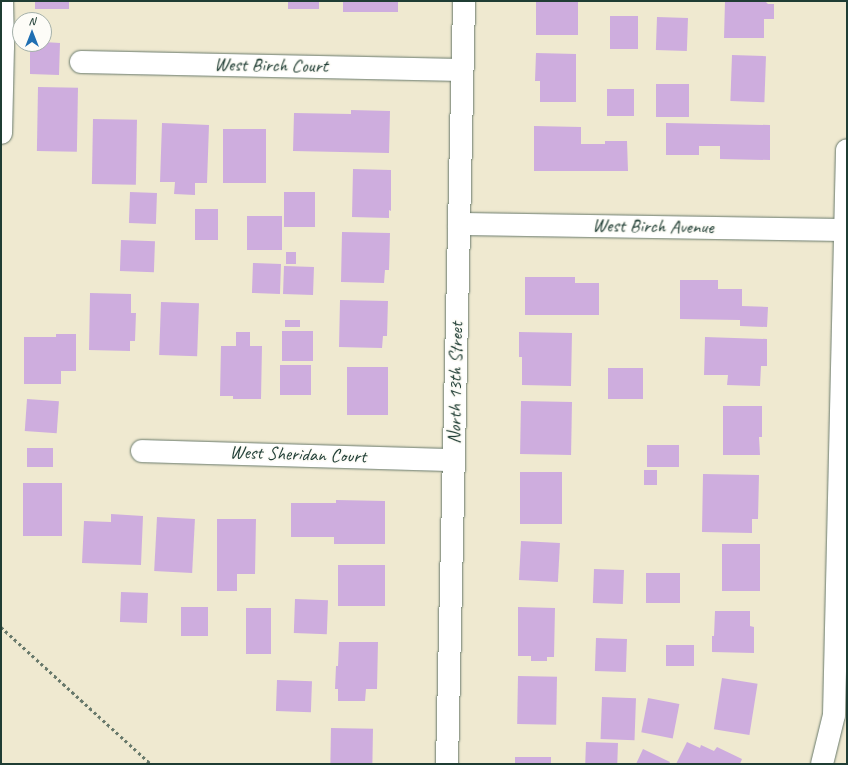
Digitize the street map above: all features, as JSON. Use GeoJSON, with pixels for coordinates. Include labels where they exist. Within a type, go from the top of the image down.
{"type":"FeatureCollection","features":[{"type":"Feature","properties":{"kind":"street"},"geometry":{"type":"LineString","coordinates":[[1,133],[2,1]]}},
{"type":"Feature","properties":{"kind":"street","name":"North 13th Street"},"geometry":{"type":"LineString","coordinates":[[447,764],[464,1]]}},
{"type":"Feature","properties":{"kind":"street","name":"West Birch Court"},"geometry":{"type":"LineString","coordinates":[[81,62],[462,70]]}},
{"type":"Feature","properties":{"kind":"street"},"geometry":{"type":"LineString","coordinates":[[822,764],[834,715],[847,150]]}},
{"type":"Feature","properties":{"kind":"street","name":"West Birch Avenue"},"geometry":{"type":"LineString","coordinates":[[459,224],[846,230]]}},
{"type":"Feature","properties":{"kind":"street","name":"West Sheridan Court"},"geometry":{"type":"LineString","coordinates":[[142,451],[454,460]]}},
{"type":"Feature","properties":{"kind":"path"},"geometry":{"type":"LineString","coordinates":[[1,627],[151,764]]}},
{"type":"Feature","properties":{"kind":"building"},"geometry":{"type":"Polygon","coordinates":[[[35,1],[69,1],[69,9],[35,9],[35,1]]]}},
{"type":"Feature","properties":{"kind":"building"},"geometry":{"type":"Polygon","coordinates":[[[288,1],[319,1],[319,9],[288,9],[288,1]]]}},
{"type":"Feature","properties":{"kind":"building"},"geometry":{"type":"Polygon","coordinates":[[[343,1],[398,1],[398,12],[343,12],[343,1]]]}},
{"type":"Feature","properties":{"kind":"building"},"geometry":{"type":"Polygon","coordinates":[[[536,1],[578,1],[578,35],[536,35],[536,1]]]}},
{"type":"Feature","properties":{"kind":"building"},"geometry":{"type":"Polygon","coordinates":[[[725,1],[765,1],[768,4],[774,4],[774,19],[764,19],[764,38],[724,38],[725,1]]]}},
{"type":"Feature","properties":{"kind":"building"},"geometry":{"type":"Polygon","coordinates":[[[610,16],[638,16],[638,49],[610,49],[610,16]]]}},
{"type":"Feature","properties":{"kind":"building"},"geometry":{"type":"Polygon","coordinates":[[[657,17],[688,18],[687,51],[656,50],[657,17]]]}},
{"type":"Feature","properties":{"kind":"building"},"geometry":{"type":"Polygon","coordinates":[[[52,42],[60,43],[59,75],[30,74],[30,52],[52,52],[52,42]]]}},
{"type":"Feature","properties":{"kind":"building"},"geometry":{"type":"Polygon","coordinates":[[[536,53],[576,54],[576,102],[540,102],[540,81],[535,81],[536,53]]]}},
{"type":"Feature","properties":{"kind":"building"},"geometry":{"type":"Polygon","coordinates":[[[732,55],[766,56],[764,102],[730,101],[732,55]]]}},
{"type":"Feature","properties":{"kind":"building"},"geometry":{"type":"Polygon","coordinates":[[[656,84],[689,84],[689,117],[656,117],[656,84]]]}},
{"type":"Feature","properties":{"kind":"building"},"geometry":{"type":"Polygon","coordinates":[[[38,87],[78,88],[77,152],[37,151],[38,87]]]}},
{"type":"Feature","properties":{"kind":"building"},"geometry":{"type":"Polygon","coordinates":[[[607,89],[634,89],[634,116],[607,116],[607,89]]]}},
{"type":"Feature","properties":{"kind":"building"},"geometry":{"type":"Polygon","coordinates":[[[351,110],[390,111],[389,153],[293,151],[294,113],[351,114],[351,110]]]}},
{"type":"Feature","properties":{"kind":"building"},"geometry":{"type":"Polygon","coordinates":[[[93,119],[137,120],[136,185],[92,184],[93,119]]]}},
{"type":"Feature","properties":{"kind":"building"},"geometry":{"type":"Polygon","coordinates":[[[162,123],[209,125],[207,183],[195,183],[195,195],[174,194],[175,182],[160,182],[162,123]]]}},
{"type":"Feature","properties":{"kind":"building"},"geometry":{"type":"Polygon","coordinates":[[[666,123],[770,125],[770,160],[720,159],[720,146],[699,146],[699,155],[666,155],[666,123]]]}},
{"type":"Feature","properties":{"kind":"building"},"geometry":{"type":"Polygon","coordinates":[[[534,126],[581,127],[581,144],[605,144],[605,141],[627,141],[628,171],[534,171],[534,126]]]}},
{"type":"Feature","properties":{"kind":"building"},"geometry":{"type":"Polygon","coordinates":[[[223,129],[266,129],[266,183],[223,183],[223,129]]]}},
{"type":"Feature","properties":{"kind":"building"},"geometry":{"type":"Polygon","coordinates":[[[353,169],[391,170],[391,211],[389,210],[389,218],[352,217],[353,169]]]}},
{"type":"Feature","properties":{"kind":"building"},"geometry":{"type":"Polygon","coordinates":[[[130,192],[157,193],[156,224],[129,223],[130,192]]]}},
{"type":"Feature","properties":{"kind":"building"},"geometry":{"type":"Polygon","coordinates":[[[284,192],[315,192],[315,227],[284,227],[284,192]]]}},
{"type":"Feature","properties":{"kind":"building"},"geometry":{"type":"Polygon","coordinates":[[[195,209],[218,209],[218,240],[195,240],[195,209]]]}},
{"type":"Feature","properties":{"kind":"building"},"geometry":{"type":"Polygon","coordinates":[[[247,216],[282,216],[282,250],[247,250],[247,216]]]}},
{"type":"Feature","properties":{"kind":"building"},"geometry":{"type":"Polygon","coordinates":[[[342,232],[390,233],[389,270],[385,270],[384,283],[341,282],[342,232]]]}},
{"type":"Feature","properties":{"kind":"building"},"geometry":{"type":"Polygon","coordinates":[[[121,240],[155,241],[154,272],[120,271],[121,240]]]}},
{"type":"Feature","properties":{"kind":"building"},"geometry":{"type":"Polygon","coordinates":[[[286,252],[296,252],[296,264],[286,264],[286,252]]]}},
{"type":"Feature","properties":{"kind":"building"},"geometry":{"type":"Polygon","coordinates":[[[253,263],[281,264],[280,294],[252,293],[253,263]]]}},
{"type":"Feature","properties":{"kind":"building"},"geometry":{"type":"Polygon","coordinates":[[[284,266],[314,267],[313,295],[283,294],[284,266]]]}},
{"type":"Feature","properties":{"kind":"building"},"geometry":{"type":"Polygon","coordinates":[[[525,277],[575,277],[575,283],[599,283],[599,315],[525,315],[525,277]]]}},
{"type":"Feature","properties":{"kind":"building"},"geometry":{"type":"Polygon","coordinates":[[[680,280],[718,280],[718,289],[742,289],[742,306],[768,307],[767,327],[740,326],[740,320],[680,319],[680,280]]]}},
{"type":"Feature","properties":{"kind":"building"},"geometry":{"type":"Polygon","coordinates":[[[90,293],[131,294],[131,313],[136,313],[135,341],[130,341],[130,351],[89,350],[90,293]]]}},
{"type":"Feature","properties":{"kind":"building"},"geometry":{"type":"Polygon","coordinates":[[[340,300],[388,301],[387,336],[383,336],[382,348],[339,347],[340,300]]]}},
{"type":"Feature","properties":{"kind":"building"},"geometry":{"type":"Polygon","coordinates":[[[161,302],[199,303],[197,356],[159,355],[161,302]]]}},
{"type":"Feature","properties":{"kind":"building"},"geometry":{"type":"Polygon","coordinates":[[[285,320],[300,320],[300,327],[285,327],[285,320]]]}},
{"type":"Feature","properties":{"kind":"building"},"geometry":{"type":"Polygon","coordinates":[[[282,331],[313,331],[313,361],[282,361],[282,331]]]}},
{"type":"Feature","properties":{"kind":"building"},"geometry":{"type":"Polygon","coordinates":[[[236,332],[250,332],[250,346],[262,346],[261,399],[233,399],[233,396],[220,396],[221,346],[236,346],[236,332]]]}},
{"type":"Feature","properties":{"kind":"building"},"geometry":{"type":"Polygon","coordinates":[[[519,332],[572,333],[571,386],[522,385],[522,357],[519,357],[519,332]]]}},
{"type":"Feature","properties":{"kind":"building"},"geometry":{"type":"Polygon","coordinates":[[[56,334],[76,334],[76,371],[61,371],[61,384],[24,384],[24,337],[56,337],[56,334]]]}},
{"type":"Feature","properties":{"kind":"building"},"geometry":{"type":"Polygon","coordinates":[[[705,337],[767,339],[767,366],[761,366],[760,386],[727,385],[728,375],[704,375],[705,337]]]}},
{"type":"Feature","properties":{"kind":"building"},"geometry":{"type":"Polygon","coordinates":[[[280,365],[311,365],[311,395],[280,395],[280,365]]]}},
{"type":"Feature","properties":{"kind":"building"},"geometry":{"type":"Polygon","coordinates":[[[347,367],[388,367],[388,415],[347,415],[347,367]]]}},
{"type":"Feature","properties":{"kind":"building"},"geometry":{"type":"Polygon","coordinates":[[[608,368],[643,368],[643,399],[608,399],[608,368]]]}},
{"type":"Feature","properties":{"kind":"building"},"geometry":{"type":"Polygon","coordinates":[[[27,399],[59,401],[57,433],[25,431],[27,399]]]}},
{"type":"Feature","properties":{"kind":"building"},"geometry":{"type":"Polygon","coordinates":[[[521,401],[572,402],[571,455],[520,454],[521,401]]]}},
{"type":"Feature","properties":{"kind":"building"},"geometry":{"type":"Polygon","coordinates":[[[723,406],[762,406],[762,437],[759,437],[760,455],[723,455],[723,406]]]}},
{"type":"Feature","properties":{"kind":"building"},"geometry":{"type":"Polygon","coordinates":[[[647,445],[679,445],[679,467],[647,467],[647,445]]]}},
{"type":"Feature","properties":{"kind":"building"},"geometry":{"type":"Polygon","coordinates":[[[27,448],[53,448],[53,467],[27,467],[27,448]]]}},
{"type":"Feature","properties":{"kind":"building"},"geometry":{"type":"Polygon","coordinates":[[[644,470],[657,470],[657,485],[644,485],[644,470]]]}},
{"type":"Feature","properties":{"kind":"building"},"geometry":{"type":"Polygon","coordinates":[[[520,472],[562,472],[562,524],[520,524],[520,472]]]}},
{"type":"Feature","properties":{"kind":"building"},"geometry":{"type":"Polygon","coordinates":[[[703,474],[759,475],[758,519],[752,519],[752,533],[702,532],[703,474]]]}},
{"type":"Feature","properties":{"kind":"building"},"geometry":{"type":"Polygon","coordinates":[[[23,483],[62,483],[62,536],[23,536],[23,483]]]}},
{"type":"Feature","properties":{"kind":"building"},"geometry":{"type":"Polygon","coordinates":[[[336,500],[385,501],[385,544],[334,544],[334,537],[291,537],[291,503],[336,503],[336,500]]]}},
{"type":"Feature","properties":{"kind":"building"},"geometry":{"type":"Polygon","coordinates":[[[111,514],[143,516],[141,565],[82,563],[84,521],[111,522],[111,514]]]}},
{"type":"Feature","properties":{"kind":"building"},"geometry":{"type":"Polygon","coordinates":[[[157,517],[195,519],[192,573],[154,571],[157,517]]]}},
{"type":"Feature","properties":{"kind":"building"},"geometry":{"type":"Polygon","coordinates":[[[217,519],[256,519],[255,574],[237,574],[237,591],[217,591],[217,519]]]}},
{"type":"Feature","properties":{"kind":"building"},"geometry":{"type":"Polygon","coordinates":[[[521,541],[560,543],[558,582],[519,580],[521,541]]]}},
{"type":"Feature","properties":{"kind":"building"},"geometry":{"type":"Polygon","coordinates":[[[722,544],[760,544],[760,591],[722,591],[722,544]]]}},
{"type":"Feature","properties":{"kind":"building"},"geometry":{"type":"Polygon","coordinates":[[[338,565],[385,565],[385,606],[338,606],[338,565]]]}},
{"type":"Feature","properties":{"kind":"building"},"geometry":{"type":"Polygon","coordinates":[[[594,569],[624,570],[623,604],[593,603],[594,569]]]}},
{"type":"Feature","properties":{"kind":"building"},"geometry":{"type":"Polygon","coordinates":[[[646,573],[680,573],[680,603],[646,603],[646,573]]]}},
{"type":"Feature","properties":{"kind":"building"},"geometry":{"type":"Polygon","coordinates":[[[121,592],[148,593],[147,623],[120,622],[121,592]]]}},
{"type":"Feature","properties":{"kind":"building"},"geometry":{"type":"Polygon","coordinates":[[[295,599],[328,600],[327,634],[294,633],[295,599]]]}},
{"type":"Feature","properties":{"kind":"building"},"geometry":{"type":"Polygon","coordinates":[[[181,607],[208,607],[208,636],[181,636],[181,607]]]}},
{"type":"Feature","properties":{"kind":"building"},"geometry":{"type":"Polygon","coordinates":[[[518,607],[555,608],[554,657],[547,657],[547,661],[531,661],[531,656],[518,656],[518,607]]]}},
{"type":"Feature","properties":{"kind":"building"},"geometry":{"type":"Polygon","coordinates":[[[246,608],[271,608],[271,654],[246,654],[246,608]]]}},
{"type":"Feature","properties":{"kind":"building"},"geometry":{"type":"Polygon","coordinates":[[[715,611],[750,611],[750,626],[754,627],[754,653],[712,652],[715,611]]]}},
{"type":"Feature","properties":{"kind":"building"},"geometry":{"type":"Polygon","coordinates":[[[596,638],[627,639],[626,672],[595,671],[596,638]]]}},
{"type":"Feature","properties":{"kind":"building"},"geometry":{"type":"Polygon","coordinates":[[[339,642],[378,642],[377,689],[366,689],[365,701],[338,701],[338,689],[335,689],[339,642]]]}},
{"type":"Feature","properties":{"kind":"building"},"geometry":{"type":"Polygon","coordinates":[[[666,645],[694,645],[694,666],[666,666],[666,645]]]}},
{"type":"Feature","properties":{"kind":"building"},"geometry":{"type":"Polygon","coordinates":[[[518,676],[557,677],[556,725],[517,724],[518,676]]]}},
{"type":"Feature","properties":{"kind":"building"},"geometry":{"type":"Polygon","coordinates":[[[722,678],[758,684],[749,735],[714,729],[722,678]]]}},
{"type":"Feature","properties":{"kind":"building"},"geometry":{"type":"Polygon","coordinates":[[[277,680],[312,681],[311,712],[276,711],[277,680]]]}},
{"type":"Feature","properties":{"kind":"building"},"geometry":{"type":"Polygon","coordinates":[[[602,697],[636,698],[635,740],[601,739],[602,697]]]}},
{"type":"Feature","properties":{"kind":"building"},"geometry":{"type":"Polygon","coordinates":[[[648,698],[679,704],[673,738],[641,732],[648,698]]]}},
{"type":"Feature","properties":{"kind":"building"},"geometry":{"type":"Polygon","coordinates":[[[331,728],[373,729],[372,764],[330,764],[331,728]]]}},
{"type":"Feature","properties":{"kind":"building"},"geometry":{"type":"Polygon","coordinates":[[[586,742],[618,743],[617,764],[585,764],[586,742]]]}},
{"type":"Feature","properties":{"kind":"building"},"geometry":{"type":"Polygon","coordinates":[[[687,742],[700,748],[701,745],[714,751],[717,747],[742,759],[740,764],[676,764],[687,742]]]}},
{"type":"Feature","properties":{"kind":"building"},"geometry":{"type":"Polygon","coordinates":[[[643,749],[670,762],[669,764],[636,764],[643,749]]]}},
{"type":"Feature","properties":{"kind":"building"},"geometry":{"type":"Polygon","coordinates":[[[515,757],[551,757],[551,764],[515,764],[515,757]]]}}]}
